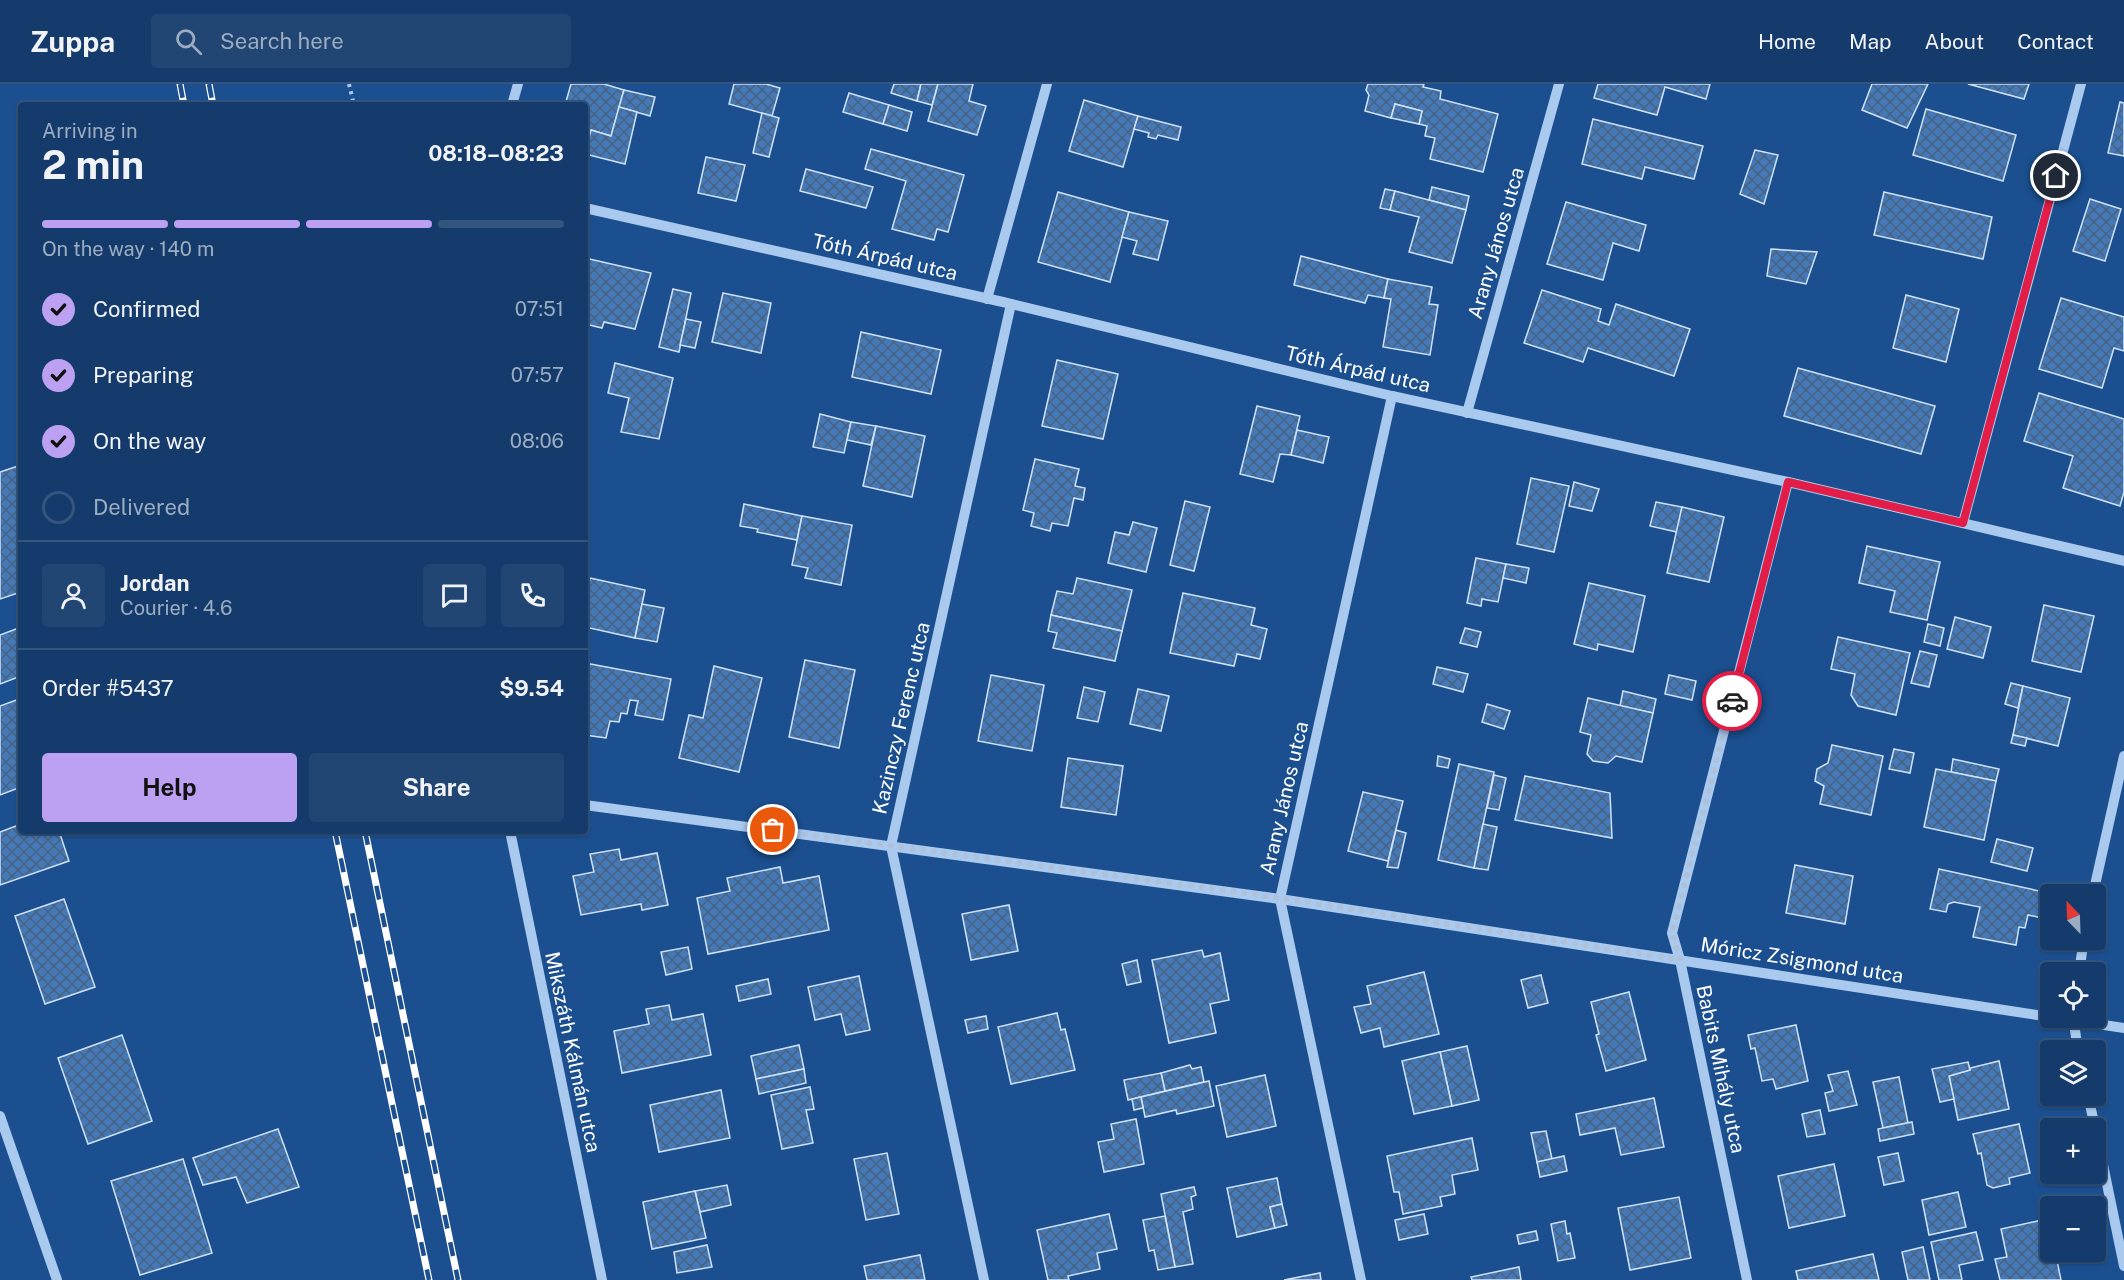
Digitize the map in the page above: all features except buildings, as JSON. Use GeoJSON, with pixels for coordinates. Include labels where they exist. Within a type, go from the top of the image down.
{"type":"FeatureCollection","features":[{"type":"Feature","properties":{"kind":"street"},"geometry":{"type":"LineString","coordinates":[[513,102],[518,84]]}},
{"type":"Feature","properties":{"kind":"street"},"geometry":{"type":"LineString","coordinates":[[987,298],[1047,84]]}},
{"type":"Feature","properties":{"kind":"street","name":"Arany János utca"},"geometry":{"type":"LineString","coordinates":[[1467,413],[1559,84]]}},
{"type":"Feature","properties":{"kind":"street"},"geometry":{"type":"LineString","coordinates":[[1963,523],[2081,84]]}},
{"type":"Feature","properties":{"kind":"street","name":"Tóth Árpád utca"},"geometry":{"type":"LineString","coordinates":[[588,209],[987,298],[1392,396],[1788,482],[2124,561]]}},
{"type":"Feature","properties":{"kind":"street","name":"Kazinczy Ferenc utca"},"geometry":{"type":"LineString","coordinates":[[984,1280],[891,846],[1011,304]]}},
{"type":"Feature","properties":{"kind":"street","name":"Arany János utca"},"geometry":{"type":"LineString","coordinates":[[1361,1280],[1280,898],[1392,396]]}},
{"type":"Feature","properties":{"kind":"street","name":"Babits Mihály utca"},"geometry":{"type":"LineString","coordinates":[[1747,1280],[1680,960],[1672,933],[1788,482]]}},
{"type":"Feature","properties":{"kind":"street"},"geometry":{"type":"LineString","coordinates":[[2095,884],[2124,756]]}},
{"type":"Feature","properties":{"kind":"street","name":"Móricz Zsigmond utca"},"geometry":{"type":"LineString","coordinates":[[588,804],[1280,898],[2040,1015]]}},
{"type":"Feature","properties":{"kind":"street","name":"Mikszáth Kálmán utca"},"geometry":{"type":"LineString","coordinates":[[511,834],[602,1280]]}},
{"type":"Feature","properties":{"kind":"street","name":"Móricz Zsigmond utca"},"geometry":{"type":"LineString","coordinates":[[2106,1025],[2124,1028]]}},
{"type":"Feature","properties":{"kind":"street"},"geometry":{"type":"LineString","coordinates":[[0,1116],[57,1280]]}},
{"type":"Feature","properties":{"kind":"street"},"geometry":{"type":"LineString","coordinates":[[2106,1182],[2124,1266]]}},
{"type":"Feature","properties":{"kind":"path"},"geometry":{"type":"LineString","coordinates":[[349,84],[353,102]]}},
{"type":"Feature","properties":{"kind":"railway"},"geometry":{"type":"LineString","coordinates":[[180,84],[183,102]]}},
{"type":"Feature","properties":{"kind":"railway"},"geometry":{"type":"LineString","coordinates":[[209,84],[212,102]]}},
{"type":"Feature","properties":{"kind":"railway"},"geometry":{"type":"LineString","coordinates":[[336,834],[429,1280]]}},
{"type":"Feature","properties":{"kind":"railway"},"geometry":{"type":"LineString","coordinates":[[366,834],[458,1280]]}},
{"type":"Feature","properties":{"kind":"way so far"},"geometry":{"type":"LineString","coordinates":[[773,830],[1280,898],[1680,960],[1672,933],[1732,701]]}},
{"type":"Feature","properties":{"kind":"route"},"geometry":{"type":"LineString","coordinates":[[1732,701],[1788,482],[1963,523],[2056,176]]}}]}
